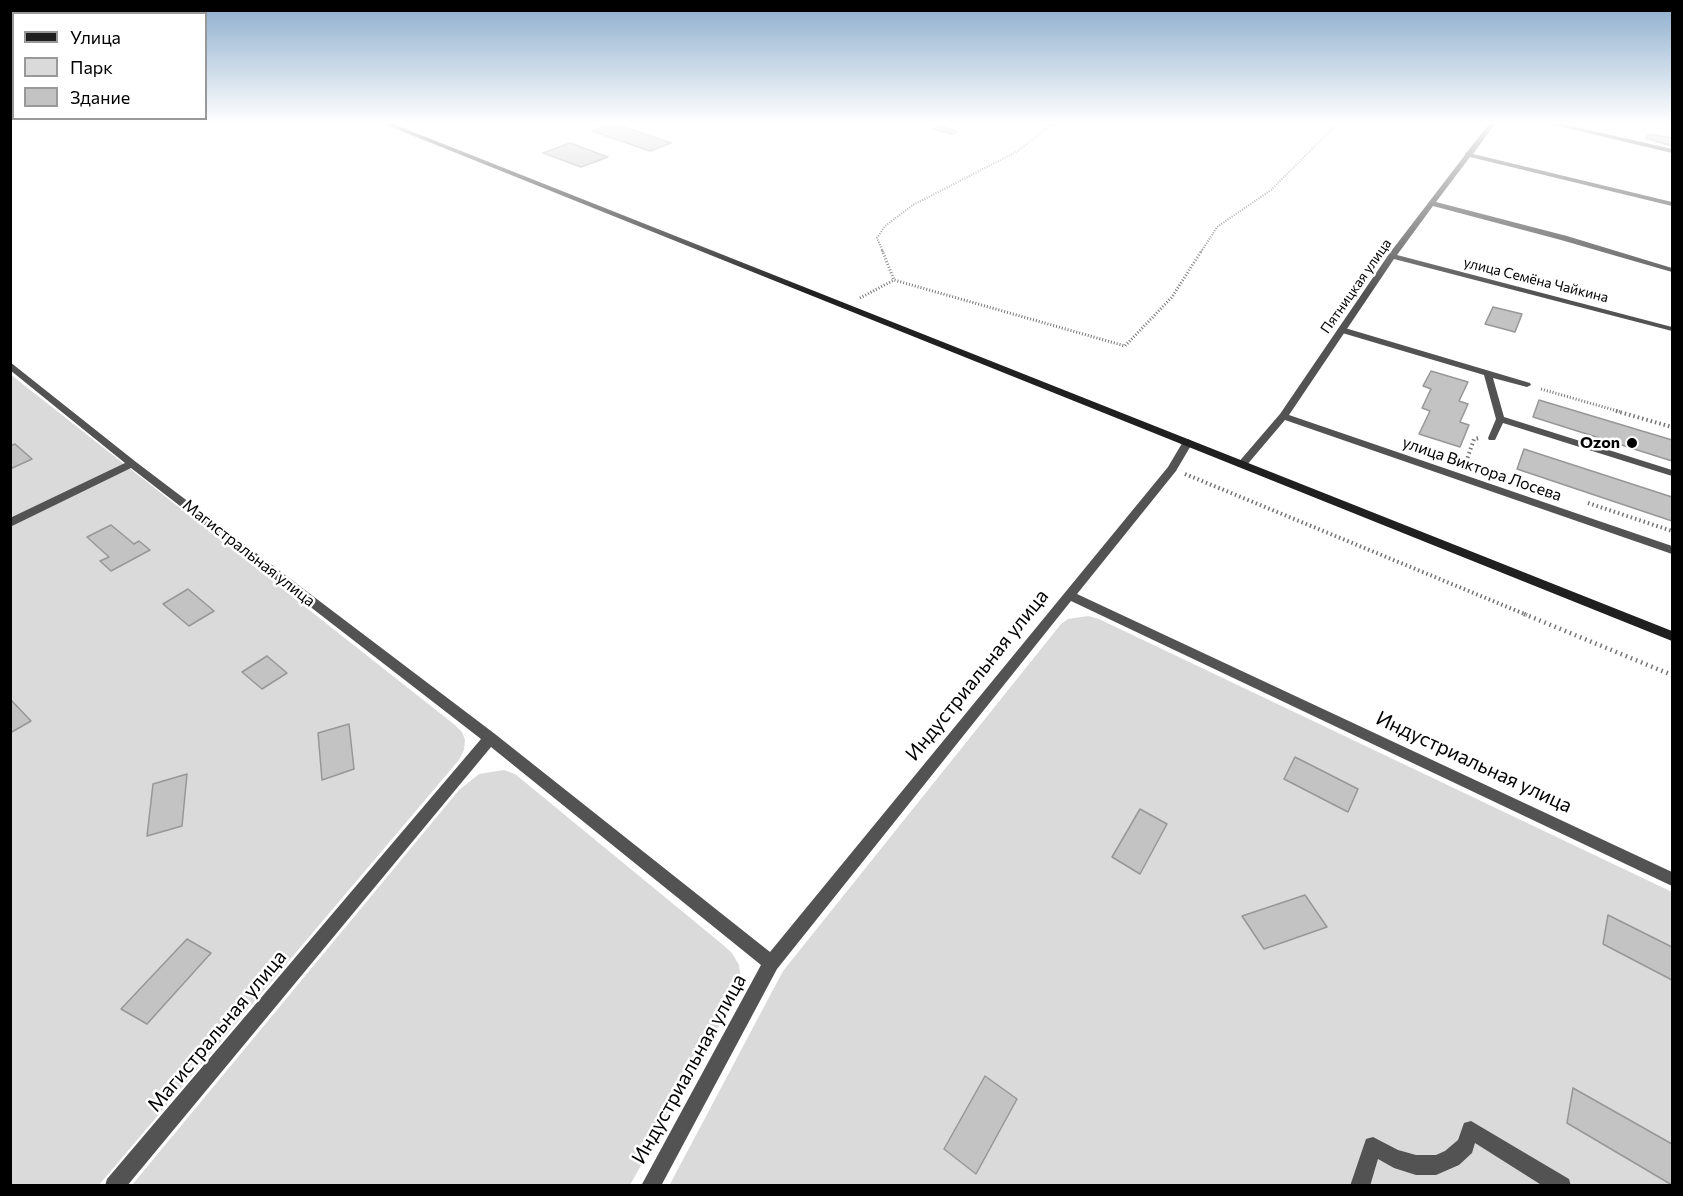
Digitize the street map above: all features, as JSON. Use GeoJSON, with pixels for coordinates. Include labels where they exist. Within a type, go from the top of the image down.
{"type":"FeatureCollection","features":[{"type":"Feature","properties":{"kind":"street"},"geometry":{"type":"LineString","coordinates":[[529,180],[1672,636]]}},
{"type":"Feature","properties":{"kind":"street","name":"Пятницкая улица"},"geometry":{"type":"LineString","coordinates":[[1242,464],[1283,416],[1392,256],[1434,204],[1450,180]]}},
{"type":"Feature","properties":{"kind":"street"},"geometry":{"type":"LineString","coordinates":[[1573,180],[1672,204]]}},
{"type":"Feature","properties":{"kind":"street"},"geometry":{"type":"LineString","coordinates":[[1434,204],[1564,238],[1672,270]]}},
{"type":"Feature","properties":{"kind":"street","name":"улица Семёна Чайкина"},"geometry":{"type":"LineString","coordinates":[[1392,256],[1672,329]]}},
{"type":"Feature","properties":{"kind":"street","name":"Магистральная улица"},"geometry":{"type":"LineString","coordinates":[[10,365],[132,464],[490,738],[771,963]]}},
{"type":"Feature","properties":{"kind":"street","name":"улица Виктора Лосева"},"geometry":{"type":"LineString","coordinates":[[1283,416],[1672,550]]}},
{"type":"Feature","properties":{"kind":"street"},"geometry":{"type":"LineString","coordinates":[[1069,595],[1172,469],[1188,442]]}},
{"type":"Feature","properties":{"kind":"street"},"geometry":{"type":"LineString","coordinates":[[10,523],[132,464]]}},
{"type":"Feature","properties":{"kind":"street","name":"Индустриальная улица"},"geometry":{"type":"LineString","coordinates":[[650,1185],[771,963],[1069,595],[1672,879]]}},
{"type":"Feature","properties":{"kind":"street","name":"Магистральная улица"},"geometry":{"type":"LineString","coordinates":[[114,1185],[490,738]]}},
{"type":"Feature","properties":{"kind":"street"},"geometry":{"type":"LineString","coordinates":[[1360,1185],[1373,1146],[1394,1158],[1416,1165],[1436,1165],[1452,1158],[1465,1146],[1471,1130],[1562,1185]]}},
{"type":"Feature","properties":{"kind":"lane"},"geometry":{"type":"LineString","coordinates":[[1342,330],[1527,385]]}},
{"type":"Feature","properties":{"kind":"lane"},"geometry":{"type":"LineString","coordinates":[[1488,373],[1500,419],[1492,438]]}},
{"type":"Feature","properties":{"kind":"lane"},"geometry":{"type":"LineString","coordinates":[[1500,419],[1672,473]]}},
{"type":"Feature","properties":{"kind":"path"},"geometry":{"type":"LineString","coordinates":[[894,280],[878,238],[885,226],[913,205],[962,180]]}},
{"type":"Feature","properties":{"kind":"path"},"geometry":{"type":"LineString","coordinates":[[846,305],[894,280],[1125,346],[1172,297],[1217,227],[1270,190],[1280,180]]}},
{"type":"Feature","properties":{"kind":"path"},"geometry":{"type":"LineString","coordinates":[[1527,385],[1672,427]]}},
{"type":"Feature","properties":{"kind":"path"},"geometry":{"type":"LineString","coordinates":[[1466,462],[1474,439],[1492,438]]}},
{"type":"Feature","properties":{"kind":"path"},"geometry":{"type":"LineString","coordinates":[[1172,469],[1672,675]]}},
{"type":"Feature","properties":{"kind":"green space"},"geometry":{"type":"Polygon","coordinates":[[[10,374],[455,725],[462,732],[465,740],[464,750],[459,760],[99,1185],[11,1185],[10,374]]]}},
{"type":"Feature","properties":{"kind":"green space"},"geometry":{"type":"Polygon","coordinates":[[[1088,616],[1099,619],[1672,892],[1672,1185],[669,1186],[783,971],[1061,624],[1068,619],[1088,616]]]}},
{"type":"Feature","properties":{"kind":"green space"},"geometry":{"type":"Polygon","coordinates":[[[504,770],[515,774],[722,944],[732,953],[739,965],[741,979],[737,994],[630,1185],[132,1185],[459,790],[479,774],[504,770]]]}},
{"type":"Feature","properties":{"kind":"building"},"geometry":{"type":"Polygon","coordinates":[[[1493,307],[1522,314],[1515,332],[1485,324],[1493,307]]]}},
{"type":"Feature","properties":{"kind":"building"},"geometry":{"type":"Polygon","coordinates":[[[1431,371],[1468,382],[1459,401],[1468,404],[1460,422],[1469,425],[1460,447],[1419,434],[1430,411],[1422,408],[1431,389],[1423,386],[1431,371]]]}},
{"type":"Feature","properties":{"kind":"building"},"geometry":{"type":"Polygon","coordinates":[[[1539,400],[1672,440],[1672,461],[1533,417],[1539,400]]]}},
{"type":"Feature","properties":{"kind":"building"},"geometry":{"type":"Polygon","coordinates":[[[15,444],[32,459],[10,469],[10,446],[15,444]]]}},
{"type":"Feature","properties":{"kind":"building"},"geometry":{"type":"Polygon","coordinates":[[[1524,449],[1672,497],[1672,521],[1517,469],[1524,449]]]}},
{"type":"Feature","properties":{"kind":"building"},"geometry":{"type":"Polygon","coordinates":[[[111,525],[134,544],[139,541],[150,550],[111,571],[100,561],[109,557],[87,537],[111,525]]]}},
{"type":"Feature","properties":{"kind":"building"},"geometry":{"type":"Polygon","coordinates":[[[188,589],[214,611],[189,626],[163,604],[188,589]]]}},
{"type":"Feature","properties":{"kind":"building"},"geometry":{"type":"Polygon","coordinates":[[[267,656],[287,673],[262,689],[242,672],[267,656]]]}},
{"type":"Feature","properties":{"kind":"building"},"geometry":{"type":"Polygon","coordinates":[[[10,699],[31,721],[10,733],[10,699]]]}},
{"type":"Feature","properties":{"kind":"building"},"geometry":{"type":"Polygon","coordinates":[[[349,724],[354,769],[322,780],[318,733],[349,724]]]}},
{"type":"Feature","properties":{"kind":"building"},"geometry":{"type":"Polygon","coordinates":[[[1295,757],[1358,789],[1348,812],[1284,779],[1295,757]]]}},
{"type":"Feature","properties":{"kind":"building"},"geometry":{"type":"Polygon","coordinates":[[[187,774],[182,826],[147,836],[153,784],[187,774]]]}},
{"type":"Feature","properties":{"kind":"building"},"geometry":{"type":"Polygon","coordinates":[[[1140,809],[1167,824],[1140,874],[1112,857],[1140,809]]]}},
{"type":"Feature","properties":{"kind":"building"},"geometry":{"type":"Polygon","coordinates":[[[1305,895],[1327,927],[1264,949],[1242,916],[1305,895]]]}},
{"type":"Feature","properties":{"kind":"building"},"geometry":{"type":"Polygon","coordinates":[[[1608,915],[1672,947],[1672,980],[1603,944],[1608,915]]]}},
{"type":"Feature","properties":{"kind":"building"},"geometry":{"type":"Polygon","coordinates":[[[187,939],[211,953],[147,1024],[121,1009],[187,939]]]}},
{"type":"Feature","properties":{"kind":"building"},"geometry":{"type":"Polygon","coordinates":[[[985,1076],[1017,1099],[976,1174],[944,1149],[985,1076]]]}},
{"type":"Feature","properties":{"kind":"building"},"geometry":{"type":"Polygon","coordinates":[[[1573,1088],[1672,1144],[1672,1185],[1567,1123],[1573,1088]]]}},
{"type":"Feature","properties":{"kind":"place","name":"Ozon"},"geometry":{"type":"Point","coordinates":[1632,443]}}]}
